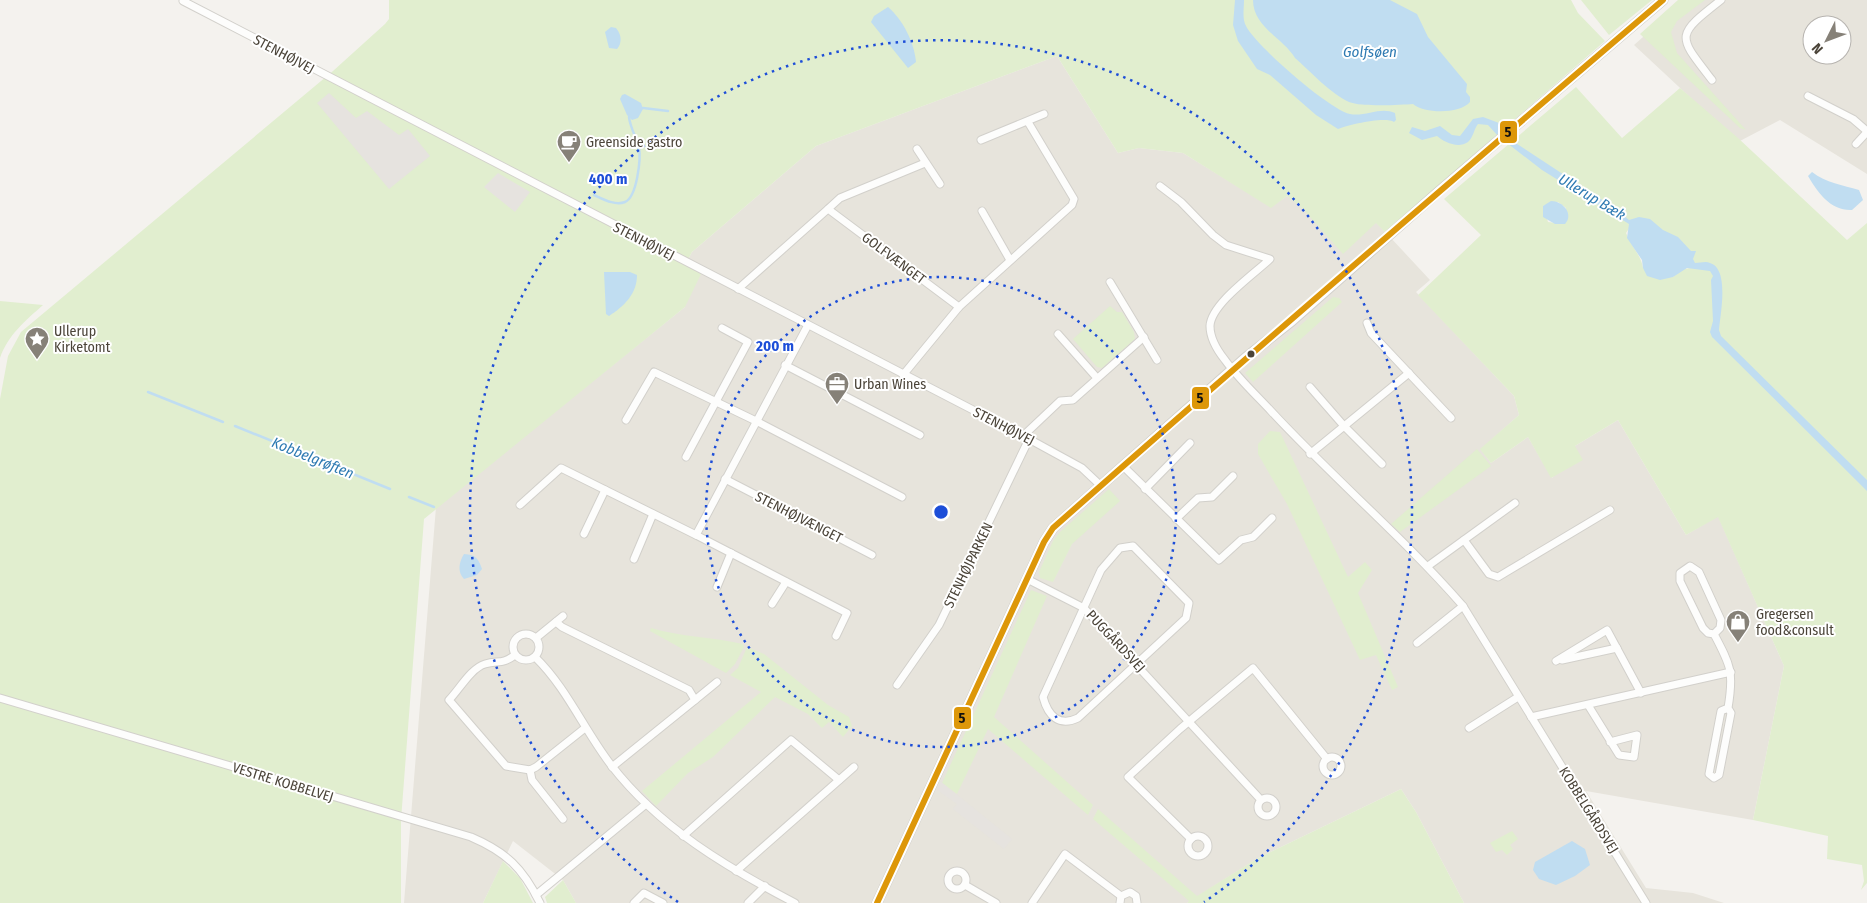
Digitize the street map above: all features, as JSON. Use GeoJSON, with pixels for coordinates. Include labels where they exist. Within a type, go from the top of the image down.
{"type":"FeatureCollection","features":[{"type":"Feature","properties":{"kind":"street"},"geometry":{"type":"LineString","coordinates":[[877,903],[1047,536],[1060,521],[1233,369],[1292,322],[1423,205],[1502,140],[1663,0]]}},
{"type":"Feature","properties":{"kind":"street"},"geometry":{"type":"LineString","coordinates":[[1712,80],[1688,49],[1685,37],[1690,24],[1721,0]]}},
{"type":"Feature","properties":{"kind":"street","name":"STENHØJVEJ"},"geometry":{"type":"LineString","coordinates":[[183,2],[1026,438],[1082,468],[1100,485]]}},
{"type":"Feature","properties":{"kind":"street"},"geometry":{"type":"LineString","coordinates":[[1808,96],[1853,119],[1867,132],[1856,144]]}},
{"type":"Feature","properties":{"kind":"street"},"geometry":{"type":"LineString","coordinates":[[981,140],[1044,114]]}},
{"type":"Feature","properties":{"kind":"street"},"geometry":{"type":"LineString","coordinates":[[903,375],[959,307],[1072,205],[1074,199],[1028,122]]}},
{"type":"Feature","properties":{"kind":"street"},"geometry":{"type":"LineString","coordinates":[[917,149],[940,184]]}},
{"type":"Feature","properties":{"kind":"street"},"geometry":{"type":"LineString","coordinates":[[738,289],[840,198],[925,162]]}},
{"type":"Feature","properties":{"kind":"street","name":"KOBBELGÅRDSVEJ"},"geometry":{"type":"LineString","coordinates":[[1160,186],[1181,202],[1213,235],[1226,245],[1270,259],[1219,305],[1213,314],[1210,324],[1212,337],[1224,360],[1310,454],[1428,566],[1464,606],[1483,634],[1518,697],[1646,903]]}},
{"type":"Feature","properties":{"kind":"street","name":"GOLFVÆNGET"},"geometry":{"type":"LineString","coordinates":[[828,209],[959,307]]}},
{"type":"Feature","properties":{"kind":"street"},"geometry":{"type":"LineString","coordinates":[[982,211],[1010,260]]}},
{"type":"Feature","properties":{"kind":"street"},"geometry":{"type":"LineString","coordinates":[[1110,282],[1157,360]]}},
{"type":"Feature","properties":{"kind":"street"},"geometry":{"type":"LineString","coordinates":[[1368,324],[1371,333],[1451,418]]}},
{"type":"Feature","properties":{"kind":"street"},"geometry":{"type":"LineString","coordinates":[[696,535],[808,325]]}},
{"type":"Feature","properties":{"kind":"street"},"geometry":{"type":"LineString","coordinates":[[686,457],[748,342],[722,328]]}},
{"type":"Feature","properties":{"kind":"street"},"geometry":{"type":"LineString","coordinates":[[1058,334],[1097,378]]}},
{"type":"Feature","properties":{"kind":"street"},"geometry":{"type":"LineString","coordinates":[[1026,438],[1060,401],[1073,400],[1144,338]]}},
{"type":"Feature","properties":{"kind":"street"},"geometry":{"type":"LineString","coordinates":[[786,365],[920,435]]}},
{"type":"Feature","properties":{"kind":"street"},"geometry":{"type":"LineString","coordinates":[[626,420],[654,372],[756,421],[902,497]]}},
{"type":"Feature","properties":{"kind":"street"},"geometry":{"type":"LineString","coordinates":[[1310,454],[1409,373]]}},
{"type":"Feature","properties":{"kind":"street"},"geometry":{"type":"LineString","coordinates":[[1310,387],[1344,426],[1382,464]]}},
{"type":"Feature","properties":{"kind":"street","name":"STENHØJPARKEN"},"geometry":{"type":"LineString","coordinates":[[897,685],[939,625],[1026,438]]}},
{"type":"Feature","properties":{"kind":"street"},"geometry":{"type":"LineString","coordinates":[[1145,488],[1190,443]]}},
{"type":"Feature","properties":{"kind":"street"},"geometry":{"type":"LineString","coordinates":[[1123,466],[1219,560],[1241,540],[1253,538],[1272,518]]}},
{"type":"Feature","properties":{"kind":"street"},"geometry":{"type":"LineString","coordinates":[[520,505],[561,468],[847,613],[836,636]]}},
{"type":"Feature","properties":{"kind":"street"},"geometry":{"type":"LineString","coordinates":[[1176,519],[1198,498],[1212,497],[1232,476]]}},
{"type":"Feature","properties":{"kind":"street","name":"STENHØJVÆNGET"},"geometry":{"type":"LineString","coordinates":[[725,479],[872,555]]}},
{"type":"Feature","properties":{"kind":"street"},"geometry":{"type":"LineString","coordinates":[[584,534],[605,490]]}},
{"type":"Feature","properties":{"kind":"street"},"geometry":{"type":"LineString","coordinates":[[1428,566],[1515,504]]}},
{"type":"Feature","properties":{"kind":"street"},"geometry":{"type":"LineString","coordinates":[[1464,540],[1490,574],[1498,577],[1610,510]]}},
{"type":"Feature","properties":{"kind":"street"},"geometry":{"type":"LineString","coordinates":[[634,559],[653,514]]}},
{"type":"Feature","properties":{"kind":"street"},"geometry":{"type":"LineString","coordinates":[[1133,546],[1188,602],[1186,618],[1078,718],[1063,722],[1053,717],[1045,706],[1043,698],[1084,608],[1106,562],[1120,548],[1133,546]]}},
{"type":"Feature","properties":{"kind":"street"},"geometry":{"type":"LineString","coordinates":[[717,587],[730,553]]}},
{"type":"Feature","properties":{"kind":"street"},"geometry":{"type":"LineString","coordinates":[[1690,566],[1699,572],[1721,620],[1720,628],[1714,634],[1708,633],[1703,628],[1680,581],[1680,574],[1686,567],[1690,566]]}},
{"type":"Feature","properties":{"kind":"street","name":"PUGGÅRDSVEJ"},"geometry":{"type":"LineString","coordinates":[[1027,579],[1084,608],[1137,663],[1261,800]]}},
{"type":"Feature","properties":{"kind":"street"},"geometry":{"type":"LineString","coordinates":[[772,604],[786,582]]}},
{"type":"Feature","properties":{"kind":"street"},"geometry":{"type":"LineString","coordinates":[[1418,642],[1464,606]]}},
{"type":"Feature","properties":{"kind":"street"},"geometry":{"type":"LineString","coordinates":[[536,638],[563,616]]}},
{"type":"Feature","properties":{"kind":"street"},"geometry":{"type":"LineString","coordinates":[[556,622],[562,627],[689,690],[695,700]]}},
{"type":"Feature","properties":{"kind":"street"},"geometry":{"type":"LineString","coordinates":[[1617,648],[1556,661],[1607,630],[1617,648],[1641,692]]}},
{"type":"Feature","properties":{"kind":"street"},"geometry":{"type":"LineString","coordinates":[[526,634],[536,638],[539,649],[535,657],[523,660],[515,655],[512,646],[517,637],[526,634]]}},
{"type":"Feature","properties":{"kind":"street"},"geometry":{"type":"LineString","coordinates":[[1714,634],[1731,672],[1732,684],[1728,708],[1731,713],[1719,775],[1714,778],[1709,774],[1720,711],[1728,708]]}},
{"type":"Feature","properties":{"kind":"street"},"geometry":{"type":"LineString","coordinates":[[515,655],[506,662],[486,663],[478,667],[449,700],[506,766],[530,770],[585,728]]}},
{"type":"Feature","properties":{"kind":"street"},"geometry":{"type":"LineString","coordinates":[[535,657],[555,679],[585,728],[612,766],[646,804],[683,836],[736,871],[795,903]]}},
{"type":"Feature","properties":{"kind":"street"},"geometry":{"type":"LineString","coordinates":[[1191,840],[1128,777],[1253,668],[1327,759]]}},
{"type":"Feature","properties":{"kind":"street"},"geometry":{"type":"LineString","coordinates":[[1531,717],[1731,672]]}},
{"type":"Feature","properties":{"kind":"street"},"geometry":{"type":"LineString","coordinates":[[612,766],[717,682]]}},
{"type":"Feature","properties":{"kind":"street"},"geometry":{"type":"LineString","coordinates":[[1469,728],[1518,697]]}},
{"type":"Feature","properties":{"kind":"street","name":"VESTRE KOBBELVEJ"},"geometry":{"type":"LineString","coordinates":[[0,698],[471,837],[494,847],[510,859],[523,874],[540,903]]}},
{"type":"Feature","properties":{"kind":"street"},"geometry":{"type":"LineString","coordinates":[[1588,705],[1610,742]]}},
{"type":"Feature","properties":{"kind":"street"},"geometry":{"type":"LineString","coordinates":[[683,836],[791,740],[840,780]]}},
{"type":"Feature","properties":{"kind":"street"},"geometry":{"type":"LineString","coordinates":[[736,871],[854,767]]}},
{"type":"Feature","properties":{"kind":"street"},"geometry":{"type":"LineString","coordinates":[[530,770],[532,780],[563,819]]}},
{"type":"Feature","properties":{"kind":"street"},"geometry":{"type":"LineString","coordinates":[[536,895],[646,804]]}},
{"type":"Feature","properties":{"kind":"street"},"geometry":{"type":"LineString","coordinates":[[1032,903],[1065,854],[1121,900],[1130,892],[1136,896],[1137,903]]}},
{"type":"Feature","properties":{"kind":"street"},"geometry":{"type":"LineString","coordinates":[[964,885],[996,903]]}},
{"type":"Feature","properties":{"kind":"street"},"geometry":{"type":"LineString","coordinates":[[748,903],[764,886]]}},
{"type":"Feature","properties":{"kind":"street"},"geometry":{"type":"LineString","coordinates":[[634,903],[644,893],[663,903]]}},
{"type":"Feature","properties":{"kind":"shaded area"},"geometry":{"type":"Polygon","coordinates":[[[1685,0],[1867,0],[1867,174],[1780,120],[1738,142],[1634,45],[1685,0]]]}},
{"type":"Feature","properties":{"kind":"shaded area"},"geometry":{"type":"Polygon","coordinates":[[[1057,56],[1118,153],[1139,148],[1183,153],[1271,207],[1287,196],[1302,207],[1377,223],[1430,280],[1416,292],[1514,396],[1519,415],[1481,449],[1491,463],[1528,437],[1552,478],[1575,446],[1618,420],[1686,535],[1718,516],[1784,666],[1753,820],[1586,791],[1646,888],[1693,893],[1724,903],[1464,903],[1416,812],[1401,789],[1258,858],[1187,903],[576,903],[563,880],[513,841],[483,903],[404,903],[436,507],[685,307],[685,265],[692,252],[816,146],[1057,56]]]}},
{"type":"Feature","properties":{"kind":"shaded area"},"geometry":{"type":"Polygon","coordinates":[[[329,93],[356,118],[367,111],[399,135],[408,129],[430,156],[389,189],[317,103],[329,93]]]}},
{"type":"Feature","properties":{"kind":"shaded area"},"geometry":{"type":"Polygon","coordinates":[[[498,173],[530,192],[515,212],[484,187],[498,173]]]}},
{"type":"Feature","properties":{"kind":"shaded area"},"geometry":{"type":"Polygon","coordinates":[[[940,781],[1012,839],[1004,849],[953,809],[957,804],[936,789],[940,781]]]}},
{"type":"Feature","properties":{"kind":"green space"},"geometry":{"type":"Polygon","coordinates":[[[389,0],[1571,0],[1578,13],[1605,41],[1385,232],[1376,223],[1343,254],[1302,208],[1287,196],[1271,208],[1183,153],[1139,148],[1118,153],[1057,56],[816,146],[692,252],[685,265],[701,274],[685,307],[424,519],[401,820],[401,903],[0,903],[0,399],[8,356],[21,332],[333,71],[385,24],[389,19],[389,0]]]}},
{"type":"Feature","properties":{"kind":"green space"},"geometry":{"type":"Polygon","coordinates":[[[1581,0],[1652,0],[1609,35],[1581,0]]]}},
{"type":"Feature","properties":{"kind":"green space"},"geometry":{"type":"Polygon","coordinates":[[[1678,0],[1705,0],[1677,21],[1671,32],[1677,53],[1746,130],[1740,128],[1640,34],[1678,0]]]}},
{"type":"Feature","properties":{"kind":"green space"},"geometry":{"type":"Polygon","coordinates":[[[1576,87],[1622,138],[1680,88],[1738,138],[1847,240],[1867,223],[1867,883],[1861,890],[1864,881],[1862,865],[1827,859],[1828,836],[1753,820],[1784,666],[1718,517],[1686,535],[1618,420],[1575,446],[1583,460],[1551,478],[1528,437],[1491,463],[1480,449],[1519,415],[1514,396],[1418,295],[1481,235],[1444,199],[1576,87]],[[1558,202],[1543,206],[1548,222],[1564,224],[1566,208],[1558,202]],[[1649,223],[1630,227],[1626,233],[1643,268],[1673,277],[1680,270],[1695,267],[1670,237],[1662,234],[1649,223]]]}},
{"type":"Feature","properties":{"kind":"green space"},"geometry":{"type":"Polygon","coordinates":[[[1333,297],[1339,298],[1342,302],[1253,382],[1245,373],[1333,297]]]}},
{"type":"Feature","properties":{"kind":"green space"},"geometry":{"type":"Polygon","coordinates":[[[0,301],[43,305],[12,335],[0,358],[0,301]]]}},
{"type":"Feature","properties":{"kind":"green space"},"geometry":{"type":"Polygon","coordinates":[[[1110,306],[1117,312],[1122,312],[1134,332],[1135,339],[1102,368],[1097,367],[1073,339],[1110,306]]]}},
{"type":"Feature","properties":{"kind":"green space"},"geometry":{"type":"Polygon","coordinates":[[[1270,431],[1280,432],[1348,577],[1365,562],[1372,570],[1358,593],[1398,687],[1392,690],[1376,655],[1360,660],[1287,504],[1258,454],[1258,444],[1270,431]]]}},
{"type":"Feature","properties":{"kind":"green space"},"geometry":{"type":"Polygon","coordinates":[[[1477,449],[1491,466],[1400,532],[1391,524],[1477,449]]]}},
{"type":"Feature","properties":{"kind":"green space"},"geometry":{"type":"Polygon","coordinates":[[[1109,489],[1120,501],[1072,544],[1053,582],[1040,578],[1039,572],[1053,541],[1060,532],[1109,489]]]}},
{"type":"Feature","properties":{"kind":"green space"},"geometry":{"type":"Polygon","coordinates":[[[1031,590],[1047,596],[994,717],[1093,805],[1088,815],[988,729],[957,794],[942,783],[1031,590]]]}},
{"type":"Feature","properties":{"kind":"green space"},"geometry":{"type":"Polygon","coordinates":[[[651,628],[743,644],[744,647],[735,664],[726,673],[650,631],[651,628]]]}},
{"type":"Feature","properties":{"kind":"green space"},"geometry":{"type":"Polygon","coordinates":[[[747,647],[764,654],[828,705],[849,717],[852,726],[843,737],[829,722],[822,728],[808,714],[775,697],[713,757],[688,773],[656,806],[642,791],[761,692],[730,675],[738,668],[747,647]]]}},
{"type":"Feature","properties":{"kind":"green space"},"geometry":{"type":"Polygon","coordinates":[[[1401,789],[1416,812],[1464,903],[1187,903],[1189,901],[1093,819],[1098,809],[1197,896],[1258,858],[1401,789]]]}},
{"type":"Feature","properties":{"kind":"green space"},"geometry":{"type":"Polygon","coordinates":[[[1512,831],[1518,839],[1510,845],[1513,849],[1507,855],[1502,850],[1496,852],[1490,843],[1512,831]]]}},
{"type":"Feature","properties":{"kind":"green space"},"geometry":{"type":"Polygon","coordinates":[[[503,861],[520,878],[533,903],[483,903],[503,861]]]}},
{"type":"Feature","properties":{"kind":"green space"},"geometry":{"type":"Polygon","coordinates":[[[563,880],[576,903],[547,903],[545,897],[563,880]]]}},
{"type":"Feature","properties":{"kind":"water"},"geometry":{"type":"Polygon","coordinates":[[[1235,0],[1244,0],[1244,20],[1253,35],[1278,62],[1311,90],[1340,110],[1350,114],[1390,111],[1395,113],[1396,120],[1394,122],[1383,120],[1366,122],[1338,129],[1316,115],[1270,75],[1257,69],[1238,41],[1233,25],[1235,0]]]}},
{"type":"Feature","properties":{"kind":"water","name":"Golfsøen"},"geometry":{"type":"Polygon","coordinates":[[[1253,0],[1390,0],[1417,14],[1428,37],[1467,84],[1466,92],[1470,97],[1470,102],[1459,109],[1451,111],[1434,111],[1426,110],[1413,104],[1371,105],[1349,102],[1335,94],[1321,82],[1263,25],[1254,9],[1253,0]]]}},
{"type":"Feature","properties":{"kind":"water"},"geometry":{"type":"Polygon","coordinates":[[[888,7],[903,25],[913,47],[916,62],[908,68],[871,22],[874,16],[888,7]]]}},
{"type":"Feature","properties":{"kind":"water"},"geometry":{"type":"Polygon","coordinates":[[[611,27],[616,28],[620,36],[617,49],[609,48],[605,32],[611,27]]]}},
{"type":"Feature","properties":{"kind":"water"},"geometry":{"type":"Polygon","coordinates":[[[625,94],[641,103],[643,109],[638,118],[632,120],[627,115],[620,99],[625,94]]]}},
{"type":"Feature","properties":{"kind":"water","name":"Ullerup Bæk"},"geometry":{"type":"Polygon","coordinates":[[[1483,117],[1499,123],[1511,140],[1616,209],[1629,220],[1639,217],[1650,219],[1663,230],[1678,237],[1691,251],[1696,251],[1693,259],[1695,263],[1708,262],[1716,267],[1722,283],[1719,330],[1721,336],[1867,480],[1867,491],[1712,337],[1710,332],[1713,321],[1711,280],[1713,276],[1710,271],[1687,268],[1673,277],[1660,280],[1647,276],[1642,260],[1627,238],[1629,224],[1542,170],[1498,136],[1488,125],[1478,124],[1470,140],[1460,145],[1447,142],[1437,136],[1422,140],[1409,133],[1412,127],[1425,131],[1440,126],[1452,135],[1460,136],[1473,119],[1483,117]]]}},
{"type":"Feature","properties":{"kind":"water"},"geometry":{"type":"Polygon","coordinates":[[[1812,172],[1829,181],[1859,190],[1863,200],[1852,210],[1838,208],[1826,200],[1816,189],[1808,176],[1812,172]]]}},
{"type":"Feature","properties":{"kind":"water"},"geometry":{"type":"Polygon","coordinates":[[[1551,201],[1560,203],[1568,212],[1565,224],[1555,224],[1543,217],[1543,206],[1551,201]]]}},
{"type":"Feature","properties":{"kind":"water"},"geometry":{"type":"Polygon","coordinates":[[[604,272],[630,272],[637,275],[635,288],[629,299],[609,316],[606,314],[604,272]]]}},
{"type":"Feature","properties":{"kind":"water"},"geometry":{"type":"Polygon","coordinates":[[[464,554],[476,558],[482,569],[477,575],[464,579],[460,573],[460,567],[464,554]]]}},
{"type":"Feature","properties":{"kind":"water"},"geometry":{"type":"Polygon","coordinates":[[[1572,841],[1585,849],[1590,865],[1575,876],[1556,885],[1539,879],[1533,870],[1535,862],[1572,841]]]}},
{"type":"Feature","properties":{"kind":"waterway"},"geometry":{"type":"LineString","coordinates":[[643,108],[668,111]]}},
{"type":"Feature","properties":{"kind":"waterway"},"geometry":{"type":"LineString","coordinates":[[594,195],[609,202],[621,203],[629,199],[633,193],[639,168],[639,147],[629,117]]}},
{"type":"Feature","properties":{"kind":"waterway","name":"Kobbelgrøften"},"geometry":{"type":"LineString","coordinates":[[148,392],[223,422]]}},
{"type":"Feature","properties":{"kind":"waterway","name":"Kobbelgrøften"},"geometry":{"type":"LineString","coordinates":[[235,426],[390,489]]}},
{"type":"Feature","properties":{"kind":"waterway","name":"Kobbelgrøften"},"geometry":{"type":"LineString","coordinates":[[409,497],[434,507]]}},
{"type":"Feature","properties":{"kind":"transit line","name":"5"},"geometry":{"type":"LineString","coordinates":[[877,903],[1044,542],[1053,528],[1356,263],[1663,0]]}},
{"type":"Feature","properties":{"kind":"place","name":"Greenside gastro"},"geometry":{"type":"Point","coordinates":[569,163]}},
{"type":"Feature","properties":{"kind":"place","name":"Ullerup Kirketomt"},"geometry":{"type":"Point","coordinates":[37,360]}},
{"type":"Feature","properties":{"kind":"place","name":"Urban Wines"},"geometry":{"type":"Point","coordinates":[837,405]}},
{"type":"Feature","properties":{"kind":"place","name":"Gregersen food&consult"},"geometry":{"type":"Point","coordinates":[1738,643]}}]}
